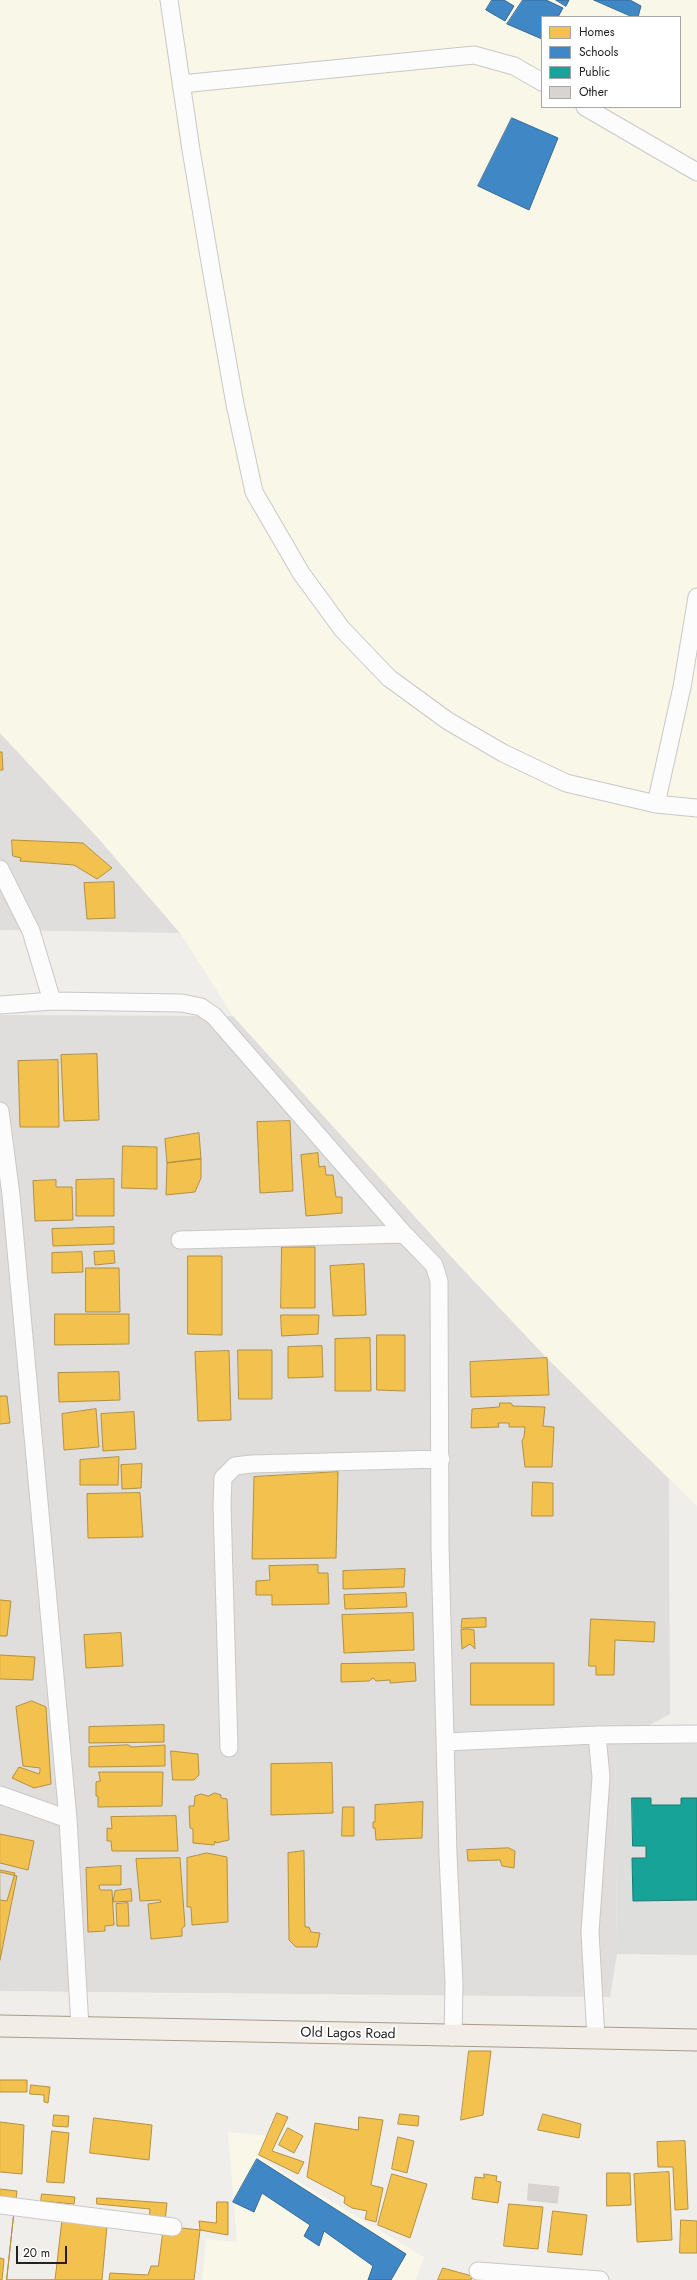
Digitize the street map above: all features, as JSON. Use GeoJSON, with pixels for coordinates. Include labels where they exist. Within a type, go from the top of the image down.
{"type":"FeatureCollection","features":[{"type":"Feature","properties":{"kind":"main road","name":"Old Lagos Road"},"geometry":{"type":"LineString","coordinates":[[0,2026],[453,2037],[697,2040]]}},
{"type":"Feature","properties":{"kind":"street"},"geometry":{"type":"LineString","coordinates":[[169,0],[181,84],[235,404],[254,492],[301,573],[342,629],[390,678],[448,721],[502,753],[566,783],[656,804],[697,808]]}},
{"type":"Feature","properties":{"kind":"street"},"geometry":{"type":"LineString","coordinates":[[181,84],[474,55],[514,66],[541,81]]}},
{"type":"Feature","properties":{"kind":"street"},"geometry":{"type":"LineString","coordinates":[[587,108],[697,172]]}},
{"type":"Feature","properties":{"kind":"street"},"geometry":{"type":"LineString","coordinates":[[656,804],[682,686],[697,597]]}},
{"type":"Feature","properties":{"kind":"street"},"geometry":{"type":"LineString","coordinates":[[0,869],[31,931],[52,1001]]}},
{"type":"Feature","properties":{"kind":"street"},"geometry":{"type":"LineString","coordinates":[[0,1005],[52,1001],[182,1003],[201,1007],[219,1022],[404,1234],[434,1265],[439,1281],[441,1460],[440,1547],[448,1854],[454,1983],[453,2037]]}},
{"type":"Feature","properties":{"kind":"street"},"geometry":{"type":"LineString","coordinates":[[0,1111],[6,1195],[68,1819],[80,2027]]}},
{"type":"Feature","properties":{"kind":"street"},"geometry":{"type":"LineString","coordinates":[[180,1240],[404,1234]]}},
{"type":"Feature","properties":{"kind":"street"},"geometry":{"type":"LineString","coordinates":[[229,1748],[222,1505],[223,1478],[236,1466],[251,1464],[441,1460]]}},
{"type":"Feature","properties":{"kind":"street"},"geometry":{"type":"LineString","coordinates":[[445,1742],[597,1735],[697,1734]]}},
{"type":"Feature","properties":{"kind":"street"},"geometry":{"type":"LineString","coordinates":[[596,2038],[590,1932],[601,1777],[597,1735]]}},
{"type":"Feature","properties":{"kind":"street"},"geometry":{"type":"LineString","coordinates":[[0,1795],[68,1819]]}},
{"type":"Feature","properties":{"kind":"street"},"geometry":{"type":"LineString","coordinates":[[0,2205],[173,2226]]}},
{"type":"Feature","properties":{"kind":"street"},"geometry":{"type":"LineString","coordinates":[[478,2271],[589,2280]]}},
{"type":"Feature","properties":{"kind":"shaded area"},"geometry":{"type":"Polygon","coordinates":[[[0,0],[697,0],[697,1506],[547,1358],[457,1263],[233,1016],[180,933],[99,839],[0,733],[0,0]]]}},
{"type":"Feature","properties":{"kind":"shaded area"},"geometry":{"type":"Polygon","coordinates":[[[0,733],[99,839],[180,933],[0,930],[0,733]]]}},
{"type":"Feature","properties":{"kind":"shaded area"},"geometry":{"type":"Polygon","coordinates":[[[0,1015],[233,1016],[457,1263],[547,1358],[669,1479],[670,1714],[615,1743],[617,1954],[610,1997],[0,1991],[0,1015]]]}},
{"type":"Feature","properties":{"kind":"shaded area"},"geometry":{"type":"Polygon","coordinates":[[[615,1743],[697,1744],[697,1955],[617,1954],[615,1743]]]}},
{"type":"Feature","properties":{"kind":"shaded area"},"geometry":{"type":"Polygon","coordinates":[[[228,2132],[270,2136],[268,2163],[424,2257],[416,2280],[202,2280],[206,2239],[237,2242],[228,2132]]]}},
{"type":"Feature","properties":{"kind":"building: Homes"},"geometry":{"type":"Polygon","coordinates":[[[0,752],[2,752],[3,770],[0,770],[0,752]]]}},
{"type":"Feature","properties":{"kind":"building: Homes"},"geometry":{"type":"Polygon","coordinates":[[[12,840],[83,843],[112,868],[97,879],[74,865],[20,861],[21,858],[13,856],[12,840]]]}},
{"type":"Feature","properties":{"kind":"building: Homes"},"geometry":{"type":"Polygon","coordinates":[[[114,882],[115,918],[87,919],[84,883],[114,882]]]}},
{"type":"Feature","properties":{"kind":"building: Homes"},"geometry":{"type":"Polygon","coordinates":[[[97,1054],[99,1120],[64,1121],[61,1055],[97,1054]]]}},
{"type":"Feature","properties":{"kind":"building: Homes"},"geometry":{"type":"Polygon","coordinates":[[[58,1060],[59,1127],[20,1127],[18,1061],[58,1060]]]}},
{"type":"Feature","properties":{"kind":"building: Homes"},"geometry":{"type":"Polygon","coordinates":[[[290,1121],[293,1191],[260,1193],[257,1122],[290,1121]]]}},
{"type":"Feature","properties":{"kind":"building: Homes"},"geometry":{"type":"Polygon","coordinates":[[[199,1133],[201,1159],[167,1163],[165,1139],[199,1133]]]}},
{"type":"Feature","properties":{"kind":"building: Homes"},"geometry":{"type":"Polygon","coordinates":[[[123,1146],[157,1147],[157,1189],[122,1188],[123,1146]]]}},
{"type":"Feature","properties":{"kind":"building: Homes"},"geometry":{"type":"Polygon","coordinates":[[[318,1153],[319,1167],[325,1166],[326,1175],[333,1175],[336,1197],[342,1197],[342,1213],[306,1216],[301,1155],[318,1153]]]}},
{"type":"Feature","properties":{"kind":"building: Homes"},"geometry":{"type":"Polygon","coordinates":[[[201,1159],[201,1178],[195,1192],[166,1195],[167,1163],[201,1159]]]}},
{"type":"Feature","properties":{"kind":"building: Homes"},"geometry":{"type":"Polygon","coordinates":[[[114,1179],[114,1216],[76,1216],[76,1180],[114,1179]]]}},
{"type":"Feature","properties":{"kind":"building: Homes"},"geometry":{"type":"Polygon","coordinates":[[[56,1180],[56,1187],[72,1187],[73,1220],[35,1221],[33,1181],[56,1180]]]}},
{"type":"Feature","properties":{"kind":"building: Homes"},"geometry":{"type":"Polygon","coordinates":[[[114,1227],[114,1244],[53,1246],[52,1229],[114,1227]]]}},
{"type":"Feature","properties":{"kind":"building: Homes"},"geometry":{"type":"Polygon","coordinates":[[[282,1247],[315,1247],[315,1308],[281,1308],[282,1247]]]}},
{"type":"Feature","properties":{"kind":"building: Homes"},"geometry":{"type":"Polygon","coordinates":[[[114,1251],[115,1263],[95,1265],[94,1252],[114,1251]]]}},
{"type":"Feature","properties":{"kind":"building: Homes"},"geometry":{"type":"Polygon","coordinates":[[[82,1252],[83,1272],[52,1273],[52,1253],[82,1252]]]}},
{"type":"Feature","properties":{"kind":"building: Homes"},"geometry":{"type":"Polygon","coordinates":[[[188,1256],[222,1256],[222,1335],[188,1334],[188,1256]]]}},
{"type":"Feature","properties":{"kind":"building: Homes"},"geometry":{"type":"Polygon","coordinates":[[[364,1264],[366,1315],[333,1316],[330,1266],[364,1264]]]}},
{"type":"Feature","properties":{"kind":"building: Homes"},"geometry":{"type":"Polygon","coordinates":[[[86,1268],[119,1268],[120,1312],[86,1312],[86,1268]]]}},
{"type":"Feature","properties":{"kind":"building: Homes"},"geometry":{"type":"Polygon","coordinates":[[[55,1314],[129,1314],[129,1344],[55,1345],[55,1314]]]}},
{"type":"Feature","properties":{"kind":"building: Homes"},"geometry":{"type":"Polygon","coordinates":[[[281,1315],[319,1315],[318,1334],[282,1336],[281,1315]]]}},
{"type":"Feature","properties":{"kind":"building: Homes"},"geometry":{"type":"Polygon","coordinates":[[[377,1335],[405,1335],[405,1391],[377,1390],[377,1335]]]}},
{"type":"Feature","properties":{"kind":"building: Homes"},"geometry":{"type":"Polygon","coordinates":[[[370,1338],[371,1391],[335,1391],[335,1339],[370,1338]]]}},
{"type":"Feature","properties":{"kind":"building: Homes"},"geometry":{"type":"Polygon","coordinates":[[[322,1346],[323,1377],[288,1378],[288,1347],[322,1346]]]}},
{"type":"Feature","properties":{"kind":"building: Homes"},"geometry":{"type":"Polygon","coordinates":[[[238,1350],[272,1350],[272,1399],[239,1399],[238,1350]]]}},
{"type":"Feature","properties":{"kind":"building: Homes"},"geometry":{"type":"Polygon","coordinates":[[[229,1351],[231,1420],[198,1421],[195,1352],[229,1351]]]}},
{"type":"Feature","properties":{"kind":"building: Homes"},"geometry":{"type":"Polygon","coordinates":[[[547,1358],[549,1395],[471,1397],[470,1362],[547,1358]]]}},
{"type":"Feature","properties":{"kind":"building: Homes"},"geometry":{"type":"Polygon","coordinates":[[[119,1372],[120,1400],[59,1402],[58,1373],[119,1372]]]}},
{"type":"Feature","properties":{"kind":"building: Homes"},"geometry":{"type":"Polygon","coordinates":[[[0,1396],[7,1396],[10,1423],[0,1424],[0,1396]]]}},
{"type":"Feature","properties":{"kind":"building: Homes"},"geometry":{"type":"Polygon","coordinates":[[[500,1403],[511,1403],[513,1406],[545,1407],[543,1426],[554,1427],[552,1467],[525,1467],[522,1441],[525,1427],[509,1427],[509,1423],[498,1423],[499,1427],[471,1428],[472,1409],[499,1407],[500,1403]]]}},
{"type":"Feature","properties":{"kind":"building: Homes"},"geometry":{"type":"Polygon","coordinates":[[[96,1409],[99,1447],[64,1450],[62,1414],[96,1409]]]}},
{"type":"Feature","properties":{"kind":"building: Homes"},"geometry":{"type":"Polygon","coordinates":[[[134,1412],[136,1449],[103,1451],[101,1414],[134,1412]]]}},
{"type":"Feature","properties":{"kind":"building: Homes"},"geometry":{"type":"Polygon","coordinates":[[[119,1457],[118,1485],[80,1485],[80,1460],[119,1457]]]}},
{"type":"Feature","properties":{"kind":"building: Homes"},"geometry":{"type":"Polygon","coordinates":[[[142,1464],[141,1488],[122,1489],[121,1465],[142,1464]]]}},
{"type":"Feature","properties":{"kind":"building: Homes"},"geometry":{"type":"Polygon","coordinates":[[[338,1472],[336,1558],[252,1559],[254,1477],[338,1472]]]}},
{"type":"Feature","properties":{"kind":"building: Homes"},"geometry":{"type":"Polygon","coordinates":[[[533,1482],[553,1483],[553,1516],[532,1516],[533,1482]]]}},
{"type":"Feature","properties":{"kind":"building: Homes"},"geometry":{"type":"Polygon","coordinates":[[[140,1493],[143,1537],[88,1538],[87,1494],[140,1493]]]}},
{"type":"Feature","properties":{"kind":"building: Homes"},"geometry":{"type":"Polygon","coordinates":[[[318,1565],[318,1573],[328,1573],[329,1604],[272,1605],[272,1595],[256,1595],[256,1581],[270,1580],[269,1566],[318,1565]]]}},
{"type":"Feature","properties":{"kind":"building: Homes"},"geometry":{"type":"Polygon","coordinates":[[[405,1569],[404,1587],[343,1589],[343,1571],[405,1569]]]}},
{"type":"Feature","properties":{"kind":"building: Homes"},"geometry":{"type":"Polygon","coordinates":[[[406,1593],[407,1607],[345,1609],[344,1595],[406,1593]]]}},
{"type":"Feature","properties":{"kind":"building: Homes"},"geometry":{"type":"Polygon","coordinates":[[[0,1600],[11,1601],[7,1636],[0,1636],[0,1600]]]}},
{"type":"Feature","properties":{"kind":"building: Homes"},"geometry":{"type":"Polygon","coordinates":[[[413,1613],[414,1650],[344,1653],[342,1615],[413,1613]]]}},
{"type":"Feature","properties":{"kind":"building: Homes"},"geometry":{"type":"Polygon","coordinates":[[[486,1618],[486,1627],[461,1628],[462,1619],[486,1618]]]}},
{"type":"Feature","properties":{"kind":"building: Homes"},"geometry":{"type":"Polygon","coordinates":[[[591,1619],[655,1622],[654,1642],[615,1640],[614,1675],[596,1675],[596,1666],[589,1666],[591,1619]]]}},
{"type":"Feature","properties":{"kind":"building: Homes"},"geometry":{"type":"Polygon","coordinates":[[[461,1630],[474,1630],[475,1649],[470,1644],[462,1649],[461,1630]]]}},
{"type":"Feature","properties":{"kind":"building: Homes"},"geometry":{"type":"Polygon","coordinates":[[[121,1633],[123,1666],[86,1668],[84,1635],[121,1633]]]}},
{"type":"Feature","properties":{"kind":"building: Homes"},"geometry":{"type":"Polygon","coordinates":[[[0,1655],[35,1657],[33,1680],[0,1679],[0,1655]]]}},
{"type":"Feature","properties":{"kind":"building: Homes"},"geometry":{"type":"Polygon","coordinates":[[[415,1663],[416,1681],[390,1683],[390,1680],[376,1681],[373,1678],[369,1681],[341,1682],[341,1664],[415,1663]]]}},
{"type":"Feature","properties":{"kind":"building: Homes"},"geometry":{"type":"Polygon","coordinates":[[[471,1663],[554,1663],[554,1705],[471,1705],[471,1663]]]}},
{"type":"Feature","properties":{"kind":"building: Homes"},"geometry":{"type":"Polygon","coordinates":[[[32,1701],[46,1707],[51,1784],[34,1788],[12,1778],[19,1767],[39,1774],[40,1771],[40,1768],[23,1766],[16,1707],[32,1701]]]}},
{"type":"Feature","properties":{"kind":"building: Homes"},"geometry":{"type":"Polygon","coordinates":[[[164,1725],[164,1742],[89,1743],[89,1727],[164,1725]]]}},
{"type":"Feature","properties":{"kind":"building: Homes"},"geometry":{"type":"Polygon","coordinates":[[[128,1745],[132,1747],[165,1745],[165,1766],[89,1767],[89,1747],[128,1745]]]}},
{"type":"Feature","properties":{"kind":"building: Homes"},"geometry":{"type":"Polygon","coordinates":[[[171,1751],[198,1754],[199,1775],[194,1780],[173,1780],[171,1751]]]}},
{"type":"Feature","properties":{"kind":"building: Homes"},"geometry":{"type":"Polygon","coordinates":[[[332,1763],[333,1813],[271,1815],[271,1764],[332,1763]]]}},
{"type":"Feature","properties":{"kind":"building: Homes"},"geometry":{"type":"Polygon","coordinates":[[[99,1772],[163,1772],[162,1806],[98,1807],[96,1782],[100,1781],[99,1772]]]}},
{"type":"Feature","properties":{"kind":"building: Homes"},"geometry":{"type":"Polygon","coordinates":[[[215,1793],[221,1795],[221,1798],[227,1799],[229,1840],[216,1843],[215,1841],[214,1845],[193,1843],[193,1829],[190,1828],[189,1806],[194,1806],[195,1796],[201,1794],[208,1796],[215,1793]]]}},
{"type":"Feature","properties":{"kind":"building: Homes"},"geometry":{"type":"Polygon","coordinates":[[[423,1802],[422,1838],[376,1840],[375,1828],[373,1828],[373,1822],[375,1822],[375,1805],[423,1802]]]}},
{"type":"Feature","properties":{"kind":"building: Homes"},"geometry":{"type":"Polygon","coordinates":[[[343,1807],[354,1807],[354,1836],[342,1836],[343,1807]]]}},
{"type":"Feature","properties":{"kind":"building: Homes"},"geometry":{"type":"Polygon","coordinates":[[[176,1816],[178,1851],[112,1851],[111,1841],[107,1841],[107,1828],[112,1829],[111,1817],[176,1816]]]}},
{"type":"Feature","properties":{"kind":"building: Homes"},"geometry":{"type":"Polygon","coordinates":[[[0,1834],[34,1841],[28,1870],[0,1863],[0,1834]]]}},
{"type":"Feature","properties":{"kind":"building: Homes"},"geometry":{"type":"Polygon","coordinates":[[[509,1848],[515,1851],[514,1868],[502,1866],[500,1860],[468,1861],[467,1850],[509,1848]]]}},
{"type":"Feature","properties":{"kind":"building: Homes"},"geometry":{"type":"Polygon","coordinates":[[[304,1851],[305,1927],[309,1927],[311,1932],[320,1933],[317,1947],[296,1947],[289,1940],[288,1853],[304,1851]]]}},
{"type":"Feature","properties":{"kind":"building: Homes"},"geometry":{"type":"Polygon","coordinates":[[[207,1853],[227,1857],[228,1922],[192,1925],[191,1907],[187,1907],[187,1858],[207,1853]]]}},
{"type":"Feature","properties":{"kind":"building: Homes"},"geometry":{"type":"Polygon","coordinates":[[[180,1858],[185,1926],[182,1928],[182,1936],[151,1939],[148,1904],[161,1902],[160,1900],[140,1901],[136,1859],[180,1858]]]}},
{"type":"Feature","properties":{"kind":"building: Homes"},"geometry":{"type":"Polygon","coordinates":[[[121,1866],[121,1885],[99,1885],[100,1890],[112,1890],[114,1925],[105,1926],[105,1931],[88,1932],[86,1868],[121,1866]]]}},
{"type":"Feature","properties":{"kind":"building: Homes"},"geometry":{"type":"Polygon","coordinates":[[[0,1870],[15,1873],[7,1901],[0,1900],[0,1870]]]}},
{"type":"Feature","properties":{"kind":"building: Homes"},"geometry":{"type":"Polygon","coordinates":[[[0,1872],[17,1876],[0,1960],[0,1872]]]}},
{"type":"Feature","properties":{"kind":"building: Homes"},"geometry":{"type":"Polygon","coordinates":[[[131,1889],[132,1901],[113,1902],[115,1891],[131,1889]]]}},
{"type":"Feature","properties":{"kind":"building: Homes"},"geometry":{"type":"Polygon","coordinates":[[[128,1903],[129,1926],[117,1926],[116,1904],[128,1903]]]}},
{"type":"Feature","properties":{"kind":"building: Homes"},"geometry":{"type":"Polygon","coordinates":[[[469,2051],[491,2051],[483,2115],[461,2120],[469,2051]]]}},
{"type":"Feature","properties":{"kind":"building: Homes"},"geometry":{"type":"Polygon","coordinates":[[[0,2080],[27,2080],[27,2092],[0,2092],[0,2080]]]}},
{"type":"Feature","properties":{"kind":"building: Homes"},"geometry":{"type":"Polygon","coordinates":[[[31,2085],[50,2087],[48,2103],[44,2102],[44,2095],[30,2094],[31,2085]]]}},
{"type":"Feature","properties":{"kind":"building: Homes"},"geometry":{"type":"Polygon","coordinates":[[[277,2113],[288,2117],[272,2151],[304,2162],[298,2174],[259,2155],[277,2113]]]}},
{"type":"Feature","properties":{"kind":"building: Homes"},"geometry":{"type":"Polygon","coordinates":[[[400,2114],[419,2116],[418,2126],[398,2124],[400,2114]]]}},
{"type":"Feature","properties":{"kind":"building: Homes"},"geometry":{"type":"Polygon","coordinates":[[[543,2114],[581,2124],[579,2138],[538,2130],[543,2114]]]}},
{"type":"Feature","properties":{"kind":"building: Homes"},"geometry":{"type":"Polygon","coordinates":[[[54,2115],[69,2116],[68,2127],[53,2126],[54,2115]]]}},
{"type":"Feature","properties":{"kind":"building: Homes"},"geometry":{"type":"Polygon","coordinates":[[[359,2117],[383,2120],[371,2185],[383,2188],[376,2222],[365,2219],[367,2211],[352,2208],[344,2203],[345,2197],[307,2177],[315,2123],[358,2130],[359,2117]]]}},
{"type":"Feature","properties":{"kind":"building: Homes"},"geometry":{"type":"Polygon","coordinates":[[[94,2118],[152,2125],[149,2160],[90,2153],[94,2118]]]}},
{"type":"Feature","properties":{"kind":"building: Homes"},"geometry":{"type":"Polygon","coordinates":[[[0,2122],[24,2125],[22,2174],[0,2172],[0,2122]]]}},
{"type":"Feature","properties":{"kind":"building: Homes"},"geometry":{"type":"Polygon","coordinates":[[[288,2128],[303,2136],[294,2153],[279,2145],[288,2128]]]}},
{"type":"Feature","properties":{"kind":"building: Homes"},"geometry":{"type":"Polygon","coordinates":[[[52,2131],[69,2133],[64,2183],[47,2182],[52,2131]]]}},
{"type":"Feature","properties":{"kind":"building: Homes"},"geometry":{"type":"Polygon","coordinates":[[[398,2137],[414,2141],[407,2173],[392,2169],[398,2137]]]}},
{"type":"Feature","properties":{"kind":"building: Homes"},"geometry":{"type":"Polygon","coordinates":[[[685,2141],[688,2209],[675,2210],[673,2167],[658,2167],[657,2142],[685,2141]]]}},
{"type":"Feature","properties":{"kind":"building: Homes"},"geometry":{"type":"Polygon","coordinates":[[[669,2172],[672,2240],[637,2242],[634,2174],[669,2172]]]}},
{"type":"Feature","properties":{"kind":"building: Homes"},"geometry":{"type":"Polygon","coordinates":[[[607,2173],[630,2173],[631,2205],[607,2206],[607,2173]]]}},
{"type":"Feature","properties":{"kind":"building: Homes"},"geometry":{"type":"Polygon","coordinates":[[[392,2174],[427,2184],[410,2238],[378,2225],[392,2174]]]}},
{"type":"Feature","properties":{"kind":"building: Homes"},"geometry":{"type":"Polygon","coordinates":[[[484,2174],[497,2176],[496,2181],[501,2182],[498,2203],[472,2199],[475,2177],[484,2178],[484,2174]]]}},
{"type":"Feature","properties":{"kind":"building: Homes"},"geometry":{"type":"Polygon","coordinates":[[[0,2189],[17,2191],[16,2200],[0,2198],[0,2189]]]}},
{"type":"Feature","properties":{"kind":"building: Homes"},"geometry":{"type":"Polygon","coordinates":[[[42,2194],[75,2197],[74,2204],[41,2201],[42,2194]]]}},
{"type":"Feature","properties":{"kind":"building: Homes"},"geometry":{"type":"Polygon","coordinates":[[[97,2198],[167,2203],[165,2221],[149,2220],[150,2209],[97,2204],[97,2198]]]}},
{"type":"Feature","properties":{"kind":"building: Homes"},"geometry":{"type":"Polygon","coordinates":[[[217,2202],[228,2202],[228,2235],[200,2230],[199,2221],[216,2223],[217,2202]]]}},
{"type":"Feature","properties":{"kind":"building: Homes"},"geometry":{"type":"Polygon","coordinates":[[[509,2204],[543,2207],[538,2249],[504,2246],[509,2204]]]}},
{"type":"Feature","properties":{"kind":"building: Homes"},"geometry":{"type":"Polygon","coordinates":[[[15,2206],[63,2211],[55,2280],[7,2280],[15,2206]]]}},
{"type":"Feature","properties":{"kind":"building: Homes"},"geometry":{"type":"Polygon","coordinates":[[[15,2206],[108,2215],[102,2280],[7,2280],[15,2206]]]}},
{"type":"Feature","properties":{"kind":"building: Homes"},"geometry":{"type":"Polygon","coordinates":[[[553,2211],[587,2215],[582,2255],[548,2252],[553,2211]]]}},
{"type":"Feature","properties":{"kind":"building: Homes"},"geometry":{"type":"Polygon","coordinates":[[[681,2220],[697,2221],[697,2253],[680,2253],[681,2220]]]}},
{"type":"Feature","properties":{"kind":"building: Homes"},"geometry":{"type":"Polygon","coordinates":[[[164,2226],[200,2230],[194,2280],[109,2280],[110,2273],[148,2275],[151,2266],[158,2266],[164,2226]]]}},
{"type":"Feature","properties":{"kind":"building: Homes"},"geometry":{"type":"Polygon","coordinates":[[[0,2258],[4,2259],[2,2280],[0,2280],[0,2258]]]}},
{"type":"Feature","properties":{"kind":"building: Homes"},"geometry":{"type":"Polygon","coordinates":[[[443,2268],[472,2276],[471,2280],[438,2280],[443,2268]]]}},
{"type":"Feature","properties":{"kind":"building: Schools"},"geometry":{"type":"Polygon","coordinates":[[[492,0],[504,0],[514,6],[505,21],[486,10],[492,0]]]}},
{"type":"Feature","properties":{"kind":"building: Schools"},"geometry":{"type":"Polygon","coordinates":[[[523,0],[546,0],[563,8],[559,16],[541,16],[541,39],[507,24],[523,0]]]}},
{"type":"Feature","properties":{"kind":"building: Schools"},"geometry":{"type":"Polygon","coordinates":[[[556,0],[569,0],[566,6],[556,0]]]}},
{"type":"Feature","properties":{"kind":"building: Schools"},"geometry":{"type":"Polygon","coordinates":[[[594,0],[630,0],[641,6],[638,16],[631,16],[594,0]]]}},
{"type":"Feature","properties":{"kind":"building: Schools"},"geometry":{"type":"Polygon","coordinates":[[[512,118],[558,138],[529,210],[478,186],[512,118]]]}},
{"type":"Feature","properties":{"kind":"building: Schools"},"geometry":{"type":"Polygon","coordinates":[[[257,2159],[406,2254],[391,2280],[368,2280],[373,2266],[324,2231],[319,2246],[304,2236],[310,2225],[262,2193],[254,2212],[233,2202],[257,2159]]]}},
{"type":"Feature","properties":{"kind":"building: Public"},"geometry":{"type":"Polygon","coordinates":[[[632,1798],[651,1798],[651,1805],[681,1805],[681,1798],[697,1798],[697,1900],[633,1901],[632,1858],[646,1858],[646,1846],[633,1846],[632,1798]]]}},
{"type":"Feature","properties":{"kind":"building: Other"},"geometry":{"type":"Polygon","coordinates":[[[529,2184],[559,2187],[557,2203],[528,2200],[529,2184]]]}}]}
